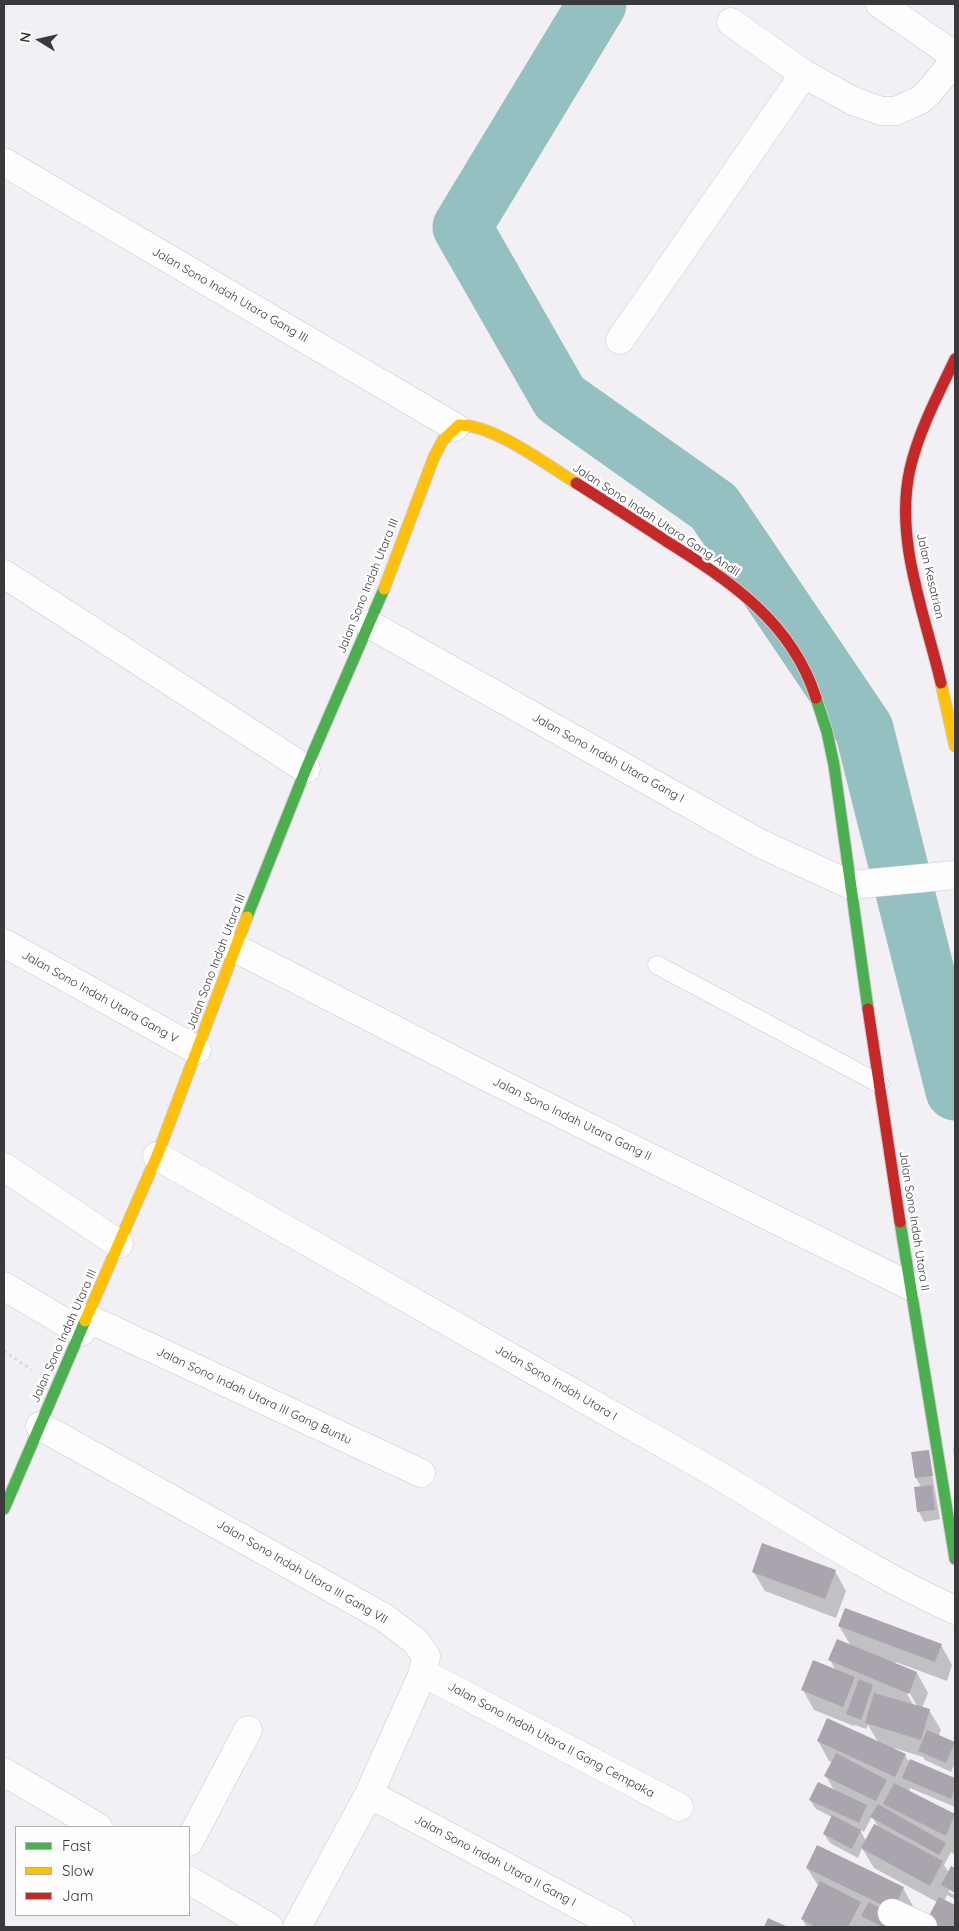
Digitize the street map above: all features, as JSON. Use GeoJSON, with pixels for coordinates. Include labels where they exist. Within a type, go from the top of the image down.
{"type":"FeatureCollection","features":[{"type":"Feature","properties":{"kind":"street"},"geometry":{"type":"LineString","coordinates":[[731,22],[804,74],[853,101],[874,109],[892,111],[908,107],[920,100],[928,93],[955,58],[880,4]]}},
{"type":"Feature","properties":{"kind":"street"},"geometry":{"type":"LineString","coordinates":[[620,340],[804,74]]}},
{"type":"Feature","properties":{"kind":"street","name":"Jalan Sono Indah Utara Gang III"},"geometry":{"type":"LineString","coordinates":[[4,162],[456,427]]}},
{"type":"Feature","properties":{"kind":"street","name":"Jalan Kesatrian"},"geometry":{"type":"LineString","coordinates":[[955,359],[924,423],[911,462],[905,503],[905,522],[910,561],[948,688],[955,746]]}},
{"type":"Feature","properties":{"kind":"street","name":"Jalan Sono Indah Utara Gang Andil"},"geometry":{"type":"LineString","coordinates":[[456,427],[466,424],[482,429],[522,449],[717,573],[758,606],[779,629],[809,676],[827,732],[857,885]]}},
{"type":"Feature","properties":{"kind":"street","name":"Jalan Sono Indah Utara III"},"geometry":{"type":"LineString","coordinates":[[4,1509],[157,1156],[306,769],[388,579],[434,457],[443,440],[456,427]]}},
{"type":"Feature","properties":{"kind":"street"},"geometry":{"type":"LineString","coordinates":[[4,574],[306,769]]}},
{"type":"Feature","properties":{"kind":"street","name":"Jalan Sono Indah Utara Gang I"},"geometry":{"type":"LineString","coordinates":[[369,624],[759,843],[857,885]]}},
{"type":"Feature","properties":{"kind":"street"},"geometry":{"type":"LineString","coordinates":[[857,885],[955,875]]}},
{"type":"Feature","properties":{"kind":"street","name":"Jalan Sono Indah Utara II"},"geometry":{"type":"LineString","coordinates":[[857,885],[880,1084],[910,1286],[955,1559]]}},
{"type":"Feature","properties":{"kind":"street","name":"Jalan Sono Indah Utara Gang V"},"geometry":{"type":"LineString","coordinates":[[4,943],[197,1050]]}},
{"type":"Feature","properties":{"kind":"street","name":"Jalan Sono Indah Utara Gang II"},"geometry":{"type":"LineString","coordinates":[[236,948],[479,1073],[910,1286]]}},
{"type":"Feature","properties":{"kind":"street","name":"Jalan Sono Indah Utara I"},"geometry":{"type":"LineString","coordinates":[[157,1156],[719,1476],[855,1559],[923,1596],[955,1610]]}},
{"type":"Feature","properties":{"kind":"street"},"geometry":{"type":"LineString","coordinates":[[4,1167],[119,1244]]}},
{"type":"Feature","properties":{"kind":"street","name":"Jalan Sono Indah Utara III Gang Buntu"},"geometry":{"type":"LineString","coordinates":[[4,1286],[84,1325],[421,1473]]}},
{"type":"Feature","properties":{"kind":"street","name":"Jalan Sono Indah Utara III Gang VII"},"geometry":{"type":"LineString","coordinates":[[40,1426],[385,1618],[415,1641],[426,1656],[422,1673],[369,1794],[297,1927]]}},
{"type":"Feature","properties":{"kind":"street","name":"Jalan Sono Indah Utara II Gang Cempaka"},"geometry":{"type":"LineString","coordinates":[[422,1673],[679,1806]]}},
{"type":"Feature","properties":{"kind":"street"},"geometry":{"type":"LineString","coordinates":[[190,1840],[248,1730]]}},
{"type":"Feature","properties":{"kind":"street"},"geometry":{"type":"LineString","coordinates":[[4,1772],[96,1826]]}},
{"type":"Feature","properties":{"kind":"street","name":"Jalan Sono Indah Utara II Gang I"},"geometry":{"type":"LineString","coordinates":[[369,1794],[620,1927]]}},
{"type":"Feature","properties":{"kind":"street"},"geometry":{"type":"LineString","coordinates":[[190,1881],[269,1927]]}},
{"type":"Feature","properties":{"kind":"street"},"geometry":{"type":"LineString","coordinates":[[892,1913],[923,1927]]}},
{"type":"Feature","properties":{"kind":"lane"},"geometry":{"type":"LineString","coordinates":[[657,965],[880,1084]]}},
{"type":"Feature","properties":{"kind":"building"},"geometry":{"type":"Polygon","coordinates":[[[929,1450],[933,1476],[915,1478],[911,1452],[929,1450]]]}},
{"type":"Feature","properties":{"kind":"building"},"geometry":{"type":"Polygon","coordinates":[[[932,1485],[935,1510],[917,1512],[914,1487],[932,1485]]]}},
{"type":"Feature","properties":{"kind":"building"},"geometry":{"type":"Polygon","coordinates":[[[762,1543],[836,1570],[825,1599],[752,1572],[762,1543]]]}},
{"type":"Feature","properties":{"kind":"building"},"geometry":{"type":"Polygon","coordinates":[[[845,1608],[942,1644],[935,1662],[838,1626],[845,1608]]]}},
{"type":"Feature","properties":{"kind":"building"},"geometry":{"type":"Polygon","coordinates":[[[837,1639],[917,1672],[909,1694],[828,1660],[837,1639]]]}},
{"type":"Feature","properties":{"kind":"building"},"geometry":{"type":"Polygon","coordinates":[[[813,1660],[855,1677],[843,1707],[801,1690],[813,1660]]]}},
{"type":"Feature","properties":{"kind":"building"},"geometry":{"type":"Polygon","coordinates":[[[859,1679],[873,1685],[861,1720],[846,1714],[859,1679]]]}},
{"type":"Feature","properties":{"kind":"building"},"geometry":{"type":"Polygon","coordinates":[[[874,1693],[930,1709],[921,1740],[865,1723],[874,1693]]]}},
{"type":"Feature","properties":{"kind":"building"},"geometry":{"type":"Polygon","coordinates":[[[827,1718],[906,1754],[895,1777],[817,1741],[827,1718]]]}},
{"type":"Feature","properties":{"kind":"building"},"geometry":{"type":"Polygon","coordinates":[[[927,1730],[955,1742],[946,1763],[918,1751],[927,1730]]]}},
{"type":"Feature","properties":{"kind":"building"},"geometry":{"type":"Polygon","coordinates":[[[836,1753],[887,1780],[876,1801],[824,1776],[836,1753]]]}},
{"type":"Feature","properties":{"kind":"building"},"geometry":{"type":"Polygon","coordinates":[[[910,1759],[955,1778],[955,1787],[951,1799],[902,1778],[910,1759]]]}},
{"type":"Feature","properties":{"kind":"building"},"geometry":{"type":"Polygon","coordinates":[[[818,1782],[867,1805],[859,1823],[809,1800],[818,1782]]]}},
{"type":"Feature","properties":{"kind":"building"},"geometry":{"type":"Polygon","coordinates":[[[894,1783],[955,1814],[946,1836],[883,1804],[894,1783]]]}},
{"type":"Feature","properties":{"kind":"building"},"geometry":{"type":"Polygon","coordinates":[[[878,1804],[946,1843],[939,1855],[870,1817],[878,1804]]]}},
{"type":"Feature","properties":{"kind":"building"},"geometry":{"type":"Polygon","coordinates":[[[832,1815],[861,1830],[852,1849],[823,1834],[832,1815]]]}},
{"type":"Feature","properties":{"kind":"building"},"geometry":{"type":"Polygon","coordinates":[[[874,1824],[943,1861],[930,1886],[861,1848],[874,1824]]]}},
{"type":"Feature","properties":{"kind":"building"},"geometry":{"type":"Polygon","coordinates":[[[817,1845],[904,1887],[893,1910],[806,1868],[817,1845]]]}},
{"type":"Feature","properties":{"kind":"building"},"geometry":{"type":"Polygon","coordinates":[[[951,1866],[955,1868],[955,1893],[941,1885],[951,1866]]]}},
{"type":"Feature","properties":{"kind":"building"},"geometry":{"type":"Polygon","coordinates":[[[820,1881],[861,1902],[848,1927],[816,1927],[801,1919],[820,1881]]]}},
{"type":"Feature","properties":{"kind":"building"},"geometry":{"type":"Polygon","coordinates":[[[939,1897],[955,1905],[954,1927],[939,1927],[926,1921],[939,1897]]]}},
{"type":"Feature","properties":{"kind":"building"},"geometry":{"type":"Polygon","coordinates":[[[869,1902],[914,1927],[883,1927],[861,1916],[869,1902]]]}},
{"type":"Feature","properties":{"kind":"building"},"geometry":{"type":"Polygon","coordinates":[[[768,1918],[788,1927],[764,1927],[768,1918]]]}},
{"type":"Feature","properties":{"kind":"waterway"},"geometry":{"type":"LineString","coordinates":[[597,4],[462,227],[560,398],[714,507],[864,729],[955,1091]]}},
{"type":"Feature","properties":{"kind":"traffic: fast"},"geometry":{"type":"LineString","coordinates":[[247,917],[306,769],[384,589]]}},
{"type":"Feature","properties":{"kind":"traffic: fast"},"geometry":{"type":"LineString","coordinates":[[816,698],[827,732],[834,765],[868,1009]]}},
{"type":"Feature","properties":{"kind":"traffic: fast"},"geometry":{"type":"LineString","coordinates":[[900,1222],[955,1559]]}},
{"type":"Feature","properties":{"kind":"traffic: fast"},"geometry":{"type":"LineString","coordinates":[[4,1509],[85,1321]]}},
{"type":"Feature","properties":{"kind":"traffic: slow"},"geometry":{"type":"LineString","coordinates":[[384,589],[434,457],[443,440],[459,425],[488,431],[503,438],[576,483]]}},
{"type":"Feature","properties":{"kind":"traffic: slow"},"geometry":{"type":"LineString","coordinates":[[941,683],[955,746]]}},
{"type":"Feature","properties":{"kind":"traffic: slow"},"geometry":{"type":"LineString","coordinates":[[85,1321],[157,1156],[247,917]]}},
{"type":"Feature","properties":{"kind":"traffic: jam"},"geometry":{"type":"LineString","coordinates":[[941,683],[914,577],[906,523],[906,496],[910,469],[918,440],[955,359]]}},
{"type":"Feature","properties":{"kind":"traffic: jam"},"geometry":{"type":"LineString","coordinates":[[576,483],[690,556],[735,588],[756,606],[775,625],[791,647],[805,671],[816,698]]}},
{"type":"Feature","properties":{"kind":"traffic: jam"},"geometry":{"type":"LineString","coordinates":[[868,1009],[900,1222]]}}]}
